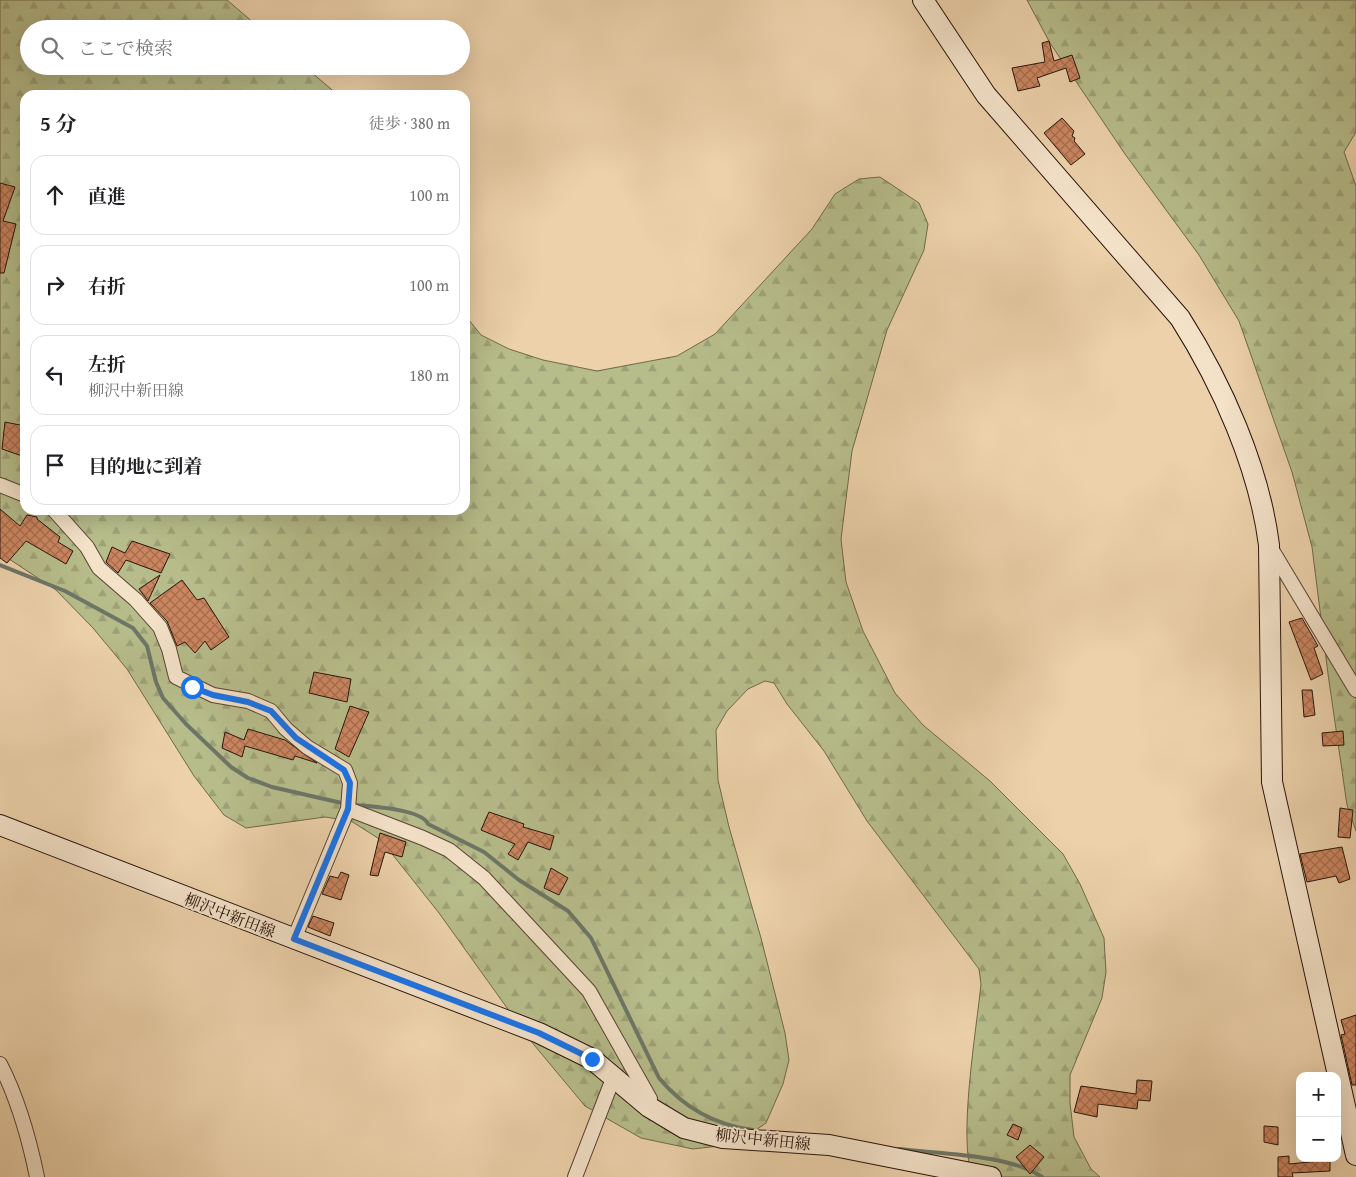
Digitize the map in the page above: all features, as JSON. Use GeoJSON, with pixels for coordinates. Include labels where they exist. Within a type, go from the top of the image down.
{"type":"FeatureCollection","features":[{"type":"Feature","properties":{"kind":"street"},"geometry":{"type":"LineString","coordinates":[[923,0],[986,95],[1180,318],[1205,357],[1248,459],[1264,510],[1269,545],[1272,782],[1356,1156]]}},
{"type":"Feature","properties":{"kind":"street"},"geometry":{"type":"LineString","coordinates":[[0,485],[20,493]]}},
{"type":"Feature","properties":{"kind":"street"},"geometry":{"type":"LineString","coordinates":[[59,515],[87,546],[99,568],[136,600],[160,627],[169,649],[176,678],[213,695],[248,702],[271,711],[302,743],[344,770],[350,783],[348,809],[294,939]]}},
{"type":"Feature","properties":{"kind":"street"},"geometry":{"type":"LineString","coordinates":[[1269,545],[1356,690]]}},
{"type":"Feature","properties":{"kind":"street"},"geometry":{"type":"LineString","coordinates":[[348,809],[449,850],[484,878],[589,991],[650,1098],[649,1107]]}},
{"type":"Feature","properties":{"kind":"street","name":"柳沢中新田線"},"geometry":{"type":"LineString","coordinates":[[0,825],[539,1033],[592,1059],[649,1107],[684,1128],[723,1138],[829,1146],[991,1177]]}},
{"type":"Feature","properties":{"kind":"street"},"geometry":{"type":"LineString","coordinates":[[0,1064],[8,1078],[29,1140],[36,1177]]}},
{"type":"Feature","properties":{"kind":"street"},"geometry":{"type":"LineString","coordinates":[[575,1177],[614,1076]]}},
{"type":"Feature","properties":{"kind":"green space"},"geometry":{"type":"Polygon","coordinates":[[[0,0],[227,0],[250,20],[20,20],[20,75],[315,75],[332,90],[20,90],[20,515],[470,515],[470,321],[481,335],[509,349],[543,360],[597,371],[677,356],[715,334],[812,229],[835,194],[859,179],[880,177],[919,203],[928,224],[924,250],[887,330],[852,451],[841,539],[846,582],[863,631],[895,693],[923,725],[990,781],[1063,854],[1080,884],[1104,938],[1106,972],[1102,998],[1070,1075],[1070,1103],[1074,1137],[1091,1169],[1100,1177],[973,1177],[969,1161],[967,1112],[981,984],[979,969],[867,821],[824,751],[787,704],[774,683],[765,681],[748,689],[727,711],[716,730],[718,780],[729,827],[761,938],[785,1033],[789,1060],[783,1084],[766,1123],[736,1144],[693,1149],[641,1138],[585,1106],[530,1040],[439,913],[381,840],[351,821],[325,817],[246,828],[224,815],[194,776],[127,669],[93,628],[56,590],[0,553],[0,0]]]}},
{"type":"Feature","properties":{"kind":"green space"},"geometry":{"type":"Polygon","coordinates":[[[1027,0],[1356,0],[1356,132],[1344,152],[1356,186],[1356,831],[1347,805],[1312,547],[1292,472],[1239,321],[1199,255],[1125,154],[1050,43],[1027,0]]]}},
{"type":"Feature","properties":{"kind":"building"},"geometry":{"type":"Polygon","coordinates":[[[1049,41],[1054,61],[1072,55],[1080,78],[1070,82],[1066,68],[1037,78],[1040,86],[1018,91],[1012,68],[1045,62],[1042,43],[1049,41]]]}},
{"type":"Feature","properties":{"kind":"building"},"geometry":{"type":"Polygon","coordinates":[[[1062,118],[1074,131],[1072,136],[1075,138],[1074,141],[1085,154],[1071,165],[1044,133],[1062,118]]]}},
{"type":"Feature","properties":{"kind":"building"},"geometry":{"type":"Polygon","coordinates":[[[0,183],[15,187],[3,221],[16,224],[4,273],[0,273],[0,183]]]}},
{"type":"Feature","properties":{"kind":"building"},"geometry":{"type":"Polygon","coordinates":[[[5,422],[20,425],[20,455],[2,449],[5,422]]]}},
{"type":"Feature","properties":{"kind":"building"},"geometry":{"type":"Polygon","coordinates":[[[0,509],[20,526],[27,515],[37,517],[37,519],[60,537],[58,542],[73,551],[66,564],[26,541],[7,563],[0,558],[0,509]]]}},
{"type":"Feature","properties":{"kind":"building"},"geometry":{"type":"Polygon","coordinates":[[[132,541],[170,554],[161,573],[126,560],[118,573],[106,562],[112,547],[125,553],[132,541]]]}},
{"type":"Feature","properties":{"kind":"building"},"geometry":{"type":"Polygon","coordinates":[[[160,575],[148,601],[139,589],[160,575]]]}},
{"type":"Feature","properties":{"kind":"building"},"geometry":{"type":"Polygon","coordinates":[[[182,580],[197,600],[204,598],[229,637],[211,650],[205,641],[195,653],[185,642],[177,646],[167,621],[150,603],[182,580]]]}},
{"type":"Feature","properties":{"kind":"building"},"geometry":{"type":"Polygon","coordinates":[[[1302,618],[1318,646],[1314,648],[1323,674],[1311,680],[1289,622],[1302,618]]]}},
{"type":"Feature","properties":{"kind":"building"},"geometry":{"type":"Polygon","coordinates":[[[314,672],[351,679],[347,702],[309,693],[314,672]]]}},
{"type":"Feature","properties":{"kind":"building"},"geometry":{"type":"Polygon","coordinates":[[[1302,690],[1312,690],[1315,715],[1304,717],[1302,690]]]}},
{"type":"Feature","properties":{"kind":"building"},"geometry":{"type":"Polygon","coordinates":[[[350,706],[369,712],[349,757],[335,749],[350,706]]]}},
{"type":"Feature","properties":{"kind":"building"},"geometry":{"type":"Polygon","coordinates":[[[248,729],[285,740],[317,763],[295,756],[293,760],[245,746],[242,757],[222,748],[225,732],[244,740],[248,729]]]}},
{"type":"Feature","properties":{"kind":"building"},"geometry":{"type":"Polygon","coordinates":[[[1343,731],[1344,745],[1323,746],[1322,733],[1343,731]]]}},
{"type":"Feature","properties":{"kind":"building"},"geometry":{"type":"Polygon","coordinates":[[[1340,808],[1353,810],[1350,838],[1338,837],[1340,808]]]}},
{"type":"Feature","properties":{"kind":"building"},"geometry":{"type":"Polygon","coordinates":[[[489,812],[524,824],[523,827],[554,836],[550,850],[528,842],[518,860],[508,854],[515,844],[481,830],[489,812]]]}},
{"type":"Feature","properties":{"kind":"building"},"geometry":{"type":"Polygon","coordinates":[[[380,833],[406,842],[402,857],[385,852],[378,876],[370,875],[380,833]]]}},
{"type":"Feature","properties":{"kind":"building"},"geometry":{"type":"Polygon","coordinates":[[[1342,847],[1350,879],[1339,883],[1336,876],[1307,882],[1300,854],[1342,847]]]}},
{"type":"Feature","properties":{"kind":"building"},"geometry":{"type":"Polygon","coordinates":[[[551,868],[568,878],[559,895],[544,888],[551,868]]]}},
{"type":"Feature","properties":{"kind":"building"},"geometry":{"type":"Polygon","coordinates":[[[341,872],[349,875],[341,900],[322,894],[330,876],[338,878],[341,872]]]}},
{"type":"Feature","properties":{"kind":"building"},"geometry":{"type":"Polygon","coordinates":[[[313,916],[334,923],[330,936],[308,927],[313,916]]]}},
{"type":"Feature","properties":{"kind":"building"},"geometry":{"type":"Polygon","coordinates":[[[1356,1015],[1356,1085],[1352,1085],[1341,1035],[1345,1034],[1341,1020],[1356,1015]]]}},
{"type":"Feature","properties":{"kind":"building"},"geometry":{"type":"Polygon","coordinates":[[[1137,1080],[1152,1081],[1150,1101],[1138,1100],[1137,1109],[1098,1104],[1097,1117],[1074,1112],[1081,1086],[1136,1094],[1137,1080]]]}},
{"type":"Feature","properties":{"kind":"building"},"geometry":{"type":"Polygon","coordinates":[[[1013,1124],[1022,1128],[1018,1140],[1007,1135],[1013,1124]]]}},
{"type":"Feature","properties":{"kind":"building"},"geometry":{"type":"Polygon","coordinates":[[[1264,1126],[1278,1127],[1278,1145],[1264,1142],[1264,1126]]]}},
{"type":"Feature","properties":{"kind":"building"},"geometry":{"type":"Polygon","coordinates":[[[1030,1145],[1044,1157],[1030,1174],[1016,1157],[1030,1145]]]}},
{"type":"Feature","properties":{"kind":"building"},"geometry":{"type":"Polygon","coordinates":[[[1289,1156],[1289,1164],[1330,1162],[1330,1171],[1292,1173],[1293,1177],[1278,1177],[1278,1157],[1289,1156]]]}},
{"type":"Feature","properties":{"kind":"waterway"},"geometry":{"type":"LineString","coordinates":[[0,565],[65,591],[133,628],[147,646],[156,682],[163,698],[186,724],[231,767],[248,778],[272,787],[346,804]]}},
{"type":"Feature","properties":{"kind":"waterway"},"geometry":{"type":"LineString","coordinates":[[353,805],[394,809],[416,815],[424,819],[428,824],[484,852],[519,880],[568,911],[591,938],[659,1078],[679,1098],[701,1113],[725,1124],[753,1130]]}},
{"type":"Feature","properties":{"kind":"waterway"},"geometry":{"type":"LineString","coordinates":[[899,1149],[993,1159],[1028,1169],[1042,1177]]}},
{"type":"Feature","properties":{"kind":"route"},"geometry":{"type":"LineString","coordinates":[[192,687],[213,695],[231,697],[248,702],[271,711],[296,738],[307,747],[335,763],[348,775],[351,793],[348,809],[294,939],[539,1033],[592,1059]]}}]}
